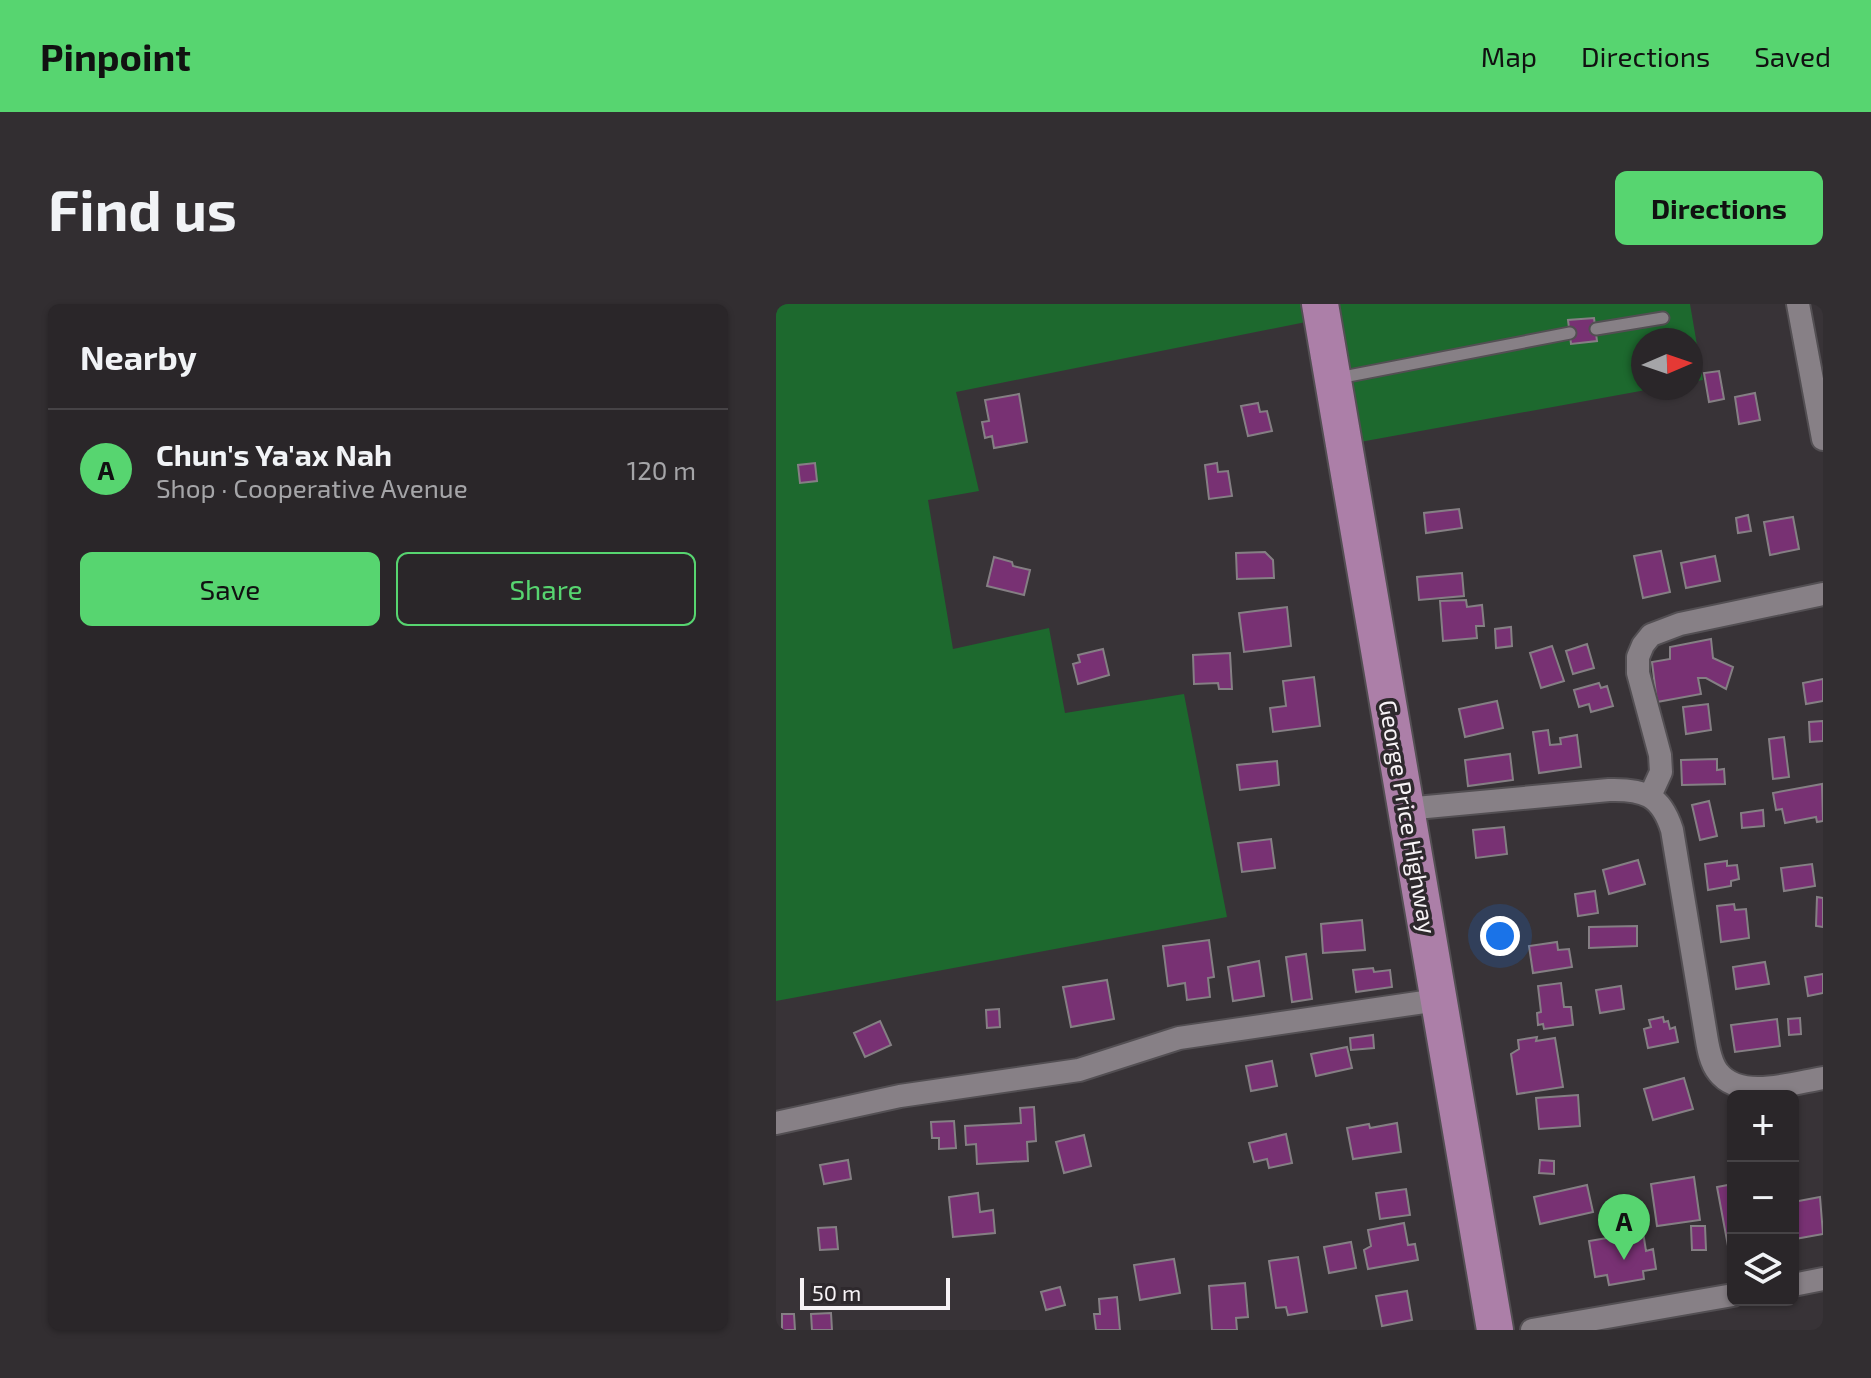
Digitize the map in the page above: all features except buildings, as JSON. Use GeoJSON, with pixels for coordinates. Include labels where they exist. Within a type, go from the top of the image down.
{"type":"FeatureCollection","features":[{"type":"Feature","properties":{"kind":"highway","name":"George Price Highway"},"geometry":{"type":"LineString","coordinates":[[1320,304],[1495,1330]]}},
{"type":"Feature","properties":{"kind":"street"},"geometry":{"type":"LineString","coordinates":[[1798,304],[1823,439]]}},
{"type":"Feature","properties":{"kind":"street"},"geometry":{"type":"LineString","coordinates":[[1650,796],[1661,772],[1660,755],[1638,673],[1638,657],[1651,635],[1680,624],[1823,594]]}},
{"type":"Feature","properties":{"kind":"street"},"geometry":{"type":"LineString","coordinates":[[1405,809],[1609,790],[1639,791],[1650,796],[1667,814],[1672,830],[1706,1035],[1710,1056],[1718,1072],[1731,1083],[1746,1087],[1767,1087],[1823,1078]]}},
{"type":"Feature","properties":{"kind":"street"},"geometry":{"type":"LineString","coordinates":[[776,1123],[900,1096],[1079,1070],[1179,1038],[1438,1000]]}},
{"type":"Feature","properties":{"kind":"street"},"geometry":{"type":"LineString","coordinates":[[1799,1284],[1823,1279]]}},
{"type":"Feature","properties":{"kind":"street"},"geometry":{"type":"LineString","coordinates":[[1532,1330],[1727,1296]]}},
{"type":"Feature","properties":{"kind":"lane"},"geometry":{"type":"LineString","coordinates":[[1596,329],[1663,318]]}},
{"type":"Feature","properties":{"kind":"lane"},"geometry":{"type":"LineString","coordinates":[[1333,379],[1570,333]]}},
{"type":"Feature","properties":{"kind":"green space"},"geometry":{"type":"Polygon","coordinates":[[[776,304],[1303,304],[1306,322],[956,392],[979,491],[928,500],[953,649],[1049,628],[1065,713],[1184,694],[1227,917],[776,1001],[776,304]]]}},
{"type":"Feature","properties":{"kind":"green space"},"geometry":{"type":"Polygon","coordinates":[[[1336,304],[1690,304],[1694,328],[1631,328],[1631,393],[1360,442],[1336,304]]]}},
{"type":"Feature","properties":{"kind":"place","name":"Chun's Ya'ax Nah"},"geometry":{"type":"Point","coordinates":[1624,1260]}}]}
